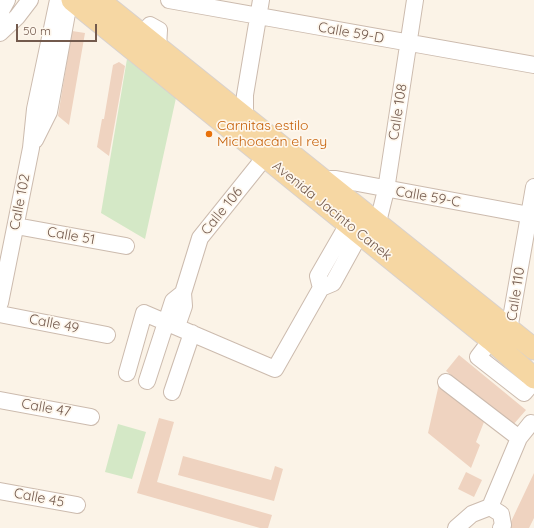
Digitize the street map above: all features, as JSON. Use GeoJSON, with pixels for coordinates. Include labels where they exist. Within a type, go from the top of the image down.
{"type":"FeatureCollection","features":[{"type":"Feature","properties":{"kind":"main road","name":"Avenida Jacinto Canek"},"geometry":{"type":"LineString","coordinates":[[72,0],[99,4],[150,41],[534,349]]}},
{"type":"Feature","properties":{"kind":"main road","name":"Avenida Jacinto Canek"},"geometry":{"type":"LineString","coordinates":[[99,4],[265,157],[491,340],[534,379]]}},
{"type":"Feature","properties":{"kind":"street"},"geometry":{"type":"LineString","coordinates":[[0,16],[7,0]]}},
{"type":"Feature","properties":{"kind":"street"},"geometry":{"type":"LineString","coordinates":[[0,33],[17,17],[30,0]]}},
{"type":"Feature","properties":{"kind":"street","name":"Calle 102"},"geometry":{"type":"LineString","coordinates":[[0,303],[31,148],[35,109],[58,0]]}},
{"type":"Feature","properties":{"kind":"street","name":"Calle 102"},"geometry":{"type":"LineString","coordinates":[[31,148],[50,112],[68,8],[72,0]]}},
{"type":"Feature","properties":{"kind":"street","name":"Calle 59-D"},"geometry":{"type":"LineString","coordinates":[[169,0],[534,65]]}},
{"type":"Feature","properties":{"kind":"street"},"geometry":{"type":"LineString","coordinates":[[245,117],[245,96],[261,0]]}},
{"type":"Feature","properties":{"kind":"street","name":"Calle 108"},"geometry":{"type":"LineString","coordinates":[[379,224],[379,218],[386,190],[415,0]]}},
{"type":"Feature","properties":{"kind":"street","name":"Calle 106"},"geometry":{"type":"LineString","coordinates":[[147,381],[171,324],[184,306],[183,293],[200,238],[265,157]]}},
{"type":"Feature","properties":{"kind":"street","name":"Calle 59-C"},"geometry":{"type":"LineString","coordinates":[[322,179],[336,180],[531,216]]}},
{"type":"Feature","properties":{"kind":"street","name":"Calle 110"},"geometry":{"type":"LineString","coordinates":[[510,330],[531,216],[534,187]]}},
{"type":"Feature","properties":{"kind":"street","name":"Calle 51"},"geometry":{"type":"LineString","coordinates":[[16,226],[126,246]]}},
{"type":"Feature","properties":{"kind":"street"},"geometry":{"type":"LineString","coordinates":[[127,373],[144,313],[275,369],[321,288],[318,276],[354,229]]}},
{"type":"Feature","properties":{"kind":"street","name":"Calle 49"},"geometry":{"type":"LineString","coordinates":[[0,314],[107,335]]}},
{"type":"Feature","properties":{"kind":"street"},"geometry":{"type":"LineString","coordinates":[[172,392],[192,333]]}},
{"type":"Feature","properties":{"kind":"street"},"geometry":{"type":"LineString","coordinates":[[446,382],[519,438]]}},
{"type":"Feature","properties":{"kind":"street","name":"Calle 47"},"geometry":{"type":"LineString","coordinates":[[0,400],[91,416]]}},
{"type":"Feature","properties":{"kind":"street"},"geometry":{"type":"LineString","coordinates":[[456,528],[472,514],[490,507],[519,438],[533,419]]}},
{"type":"Feature","properties":{"kind":"street","name":"Calle 45"},"geometry":{"type":"LineString","coordinates":[[0,491],[77,505]]}},
{"type":"Feature","properties":{"kind":"street"},"geometry":{"type":"LineString","coordinates":[[490,507],[501,514],[503,525],[501,528]]}},
{"type":"Feature","properties":{"kind":"green space"},"geometry":{"type":"Polygon","coordinates":[[[127,59],[176,98],[145,239],[101,213],[127,59]]]}},
{"type":"Feature","properties":{"kind":"green space"},"geometry":{"type":"Polygon","coordinates":[[[118,424],[146,432],[132,479],[105,472],[118,424]]]}},
{"type":"Feature","properties":{"kind":"building"},"geometry":{"type":"Polygon","coordinates":[[[72,31],[85,33],[69,125],[58,116],[72,31]]]}},
{"type":"Feature","properties":{"kind":"building"},"geometry":{"type":"Polygon","coordinates":[[[119,62],[125,66],[109,156],[97,147],[102,119],[104,119],[113,65],[119,62]]]}},
{"type":"Feature","properties":{"kind":"building"},"geometry":{"type":"Polygon","coordinates":[[[459,355],[526,410],[513,425],[446,371],[459,355]]]}},
{"type":"Feature","properties":{"kind":"building"},"geometry":{"type":"Polygon","coordinates":[[[439,384],[484,422],[476,442],[480,445],[471,468],[428,433],[439,384]]]}},
{"type":"Feature","properties":{"kind":"building"},"geometry":{"type":"Polygon","coordinates":[[[159,418],[174,422],[157,482],[272,515],[268,528],[260,528],[137,493],[159,418]]]}},
{"type":"Feature","properties":{"kind":"building"},"geometry":{"type":"Polygon","coordinates":[[[183,456],[271,480],[275,466],[283,469],[274,501],[178,475],[183,456]]]}},
{"type":"Feature","properties":{"kind":"building"},"geometry":{"type":"Polygon","coordinates":[[[466,472],[482,480],[474,497],[458,489],[466,472]]]}},
{"type":"Feature","properties":{"kind":"building"},"geometry":{"type":"Polygon","coordinates":[[[534,473],[534,518],[529,528],[508,528],[534,473]]]}},
{"type":"Feature","properties":{"kind":"place","name":"Carnitas estilo Michoacán el rey"},"geometry":{"type":"Point","coordinates":[209,134]}}]}
